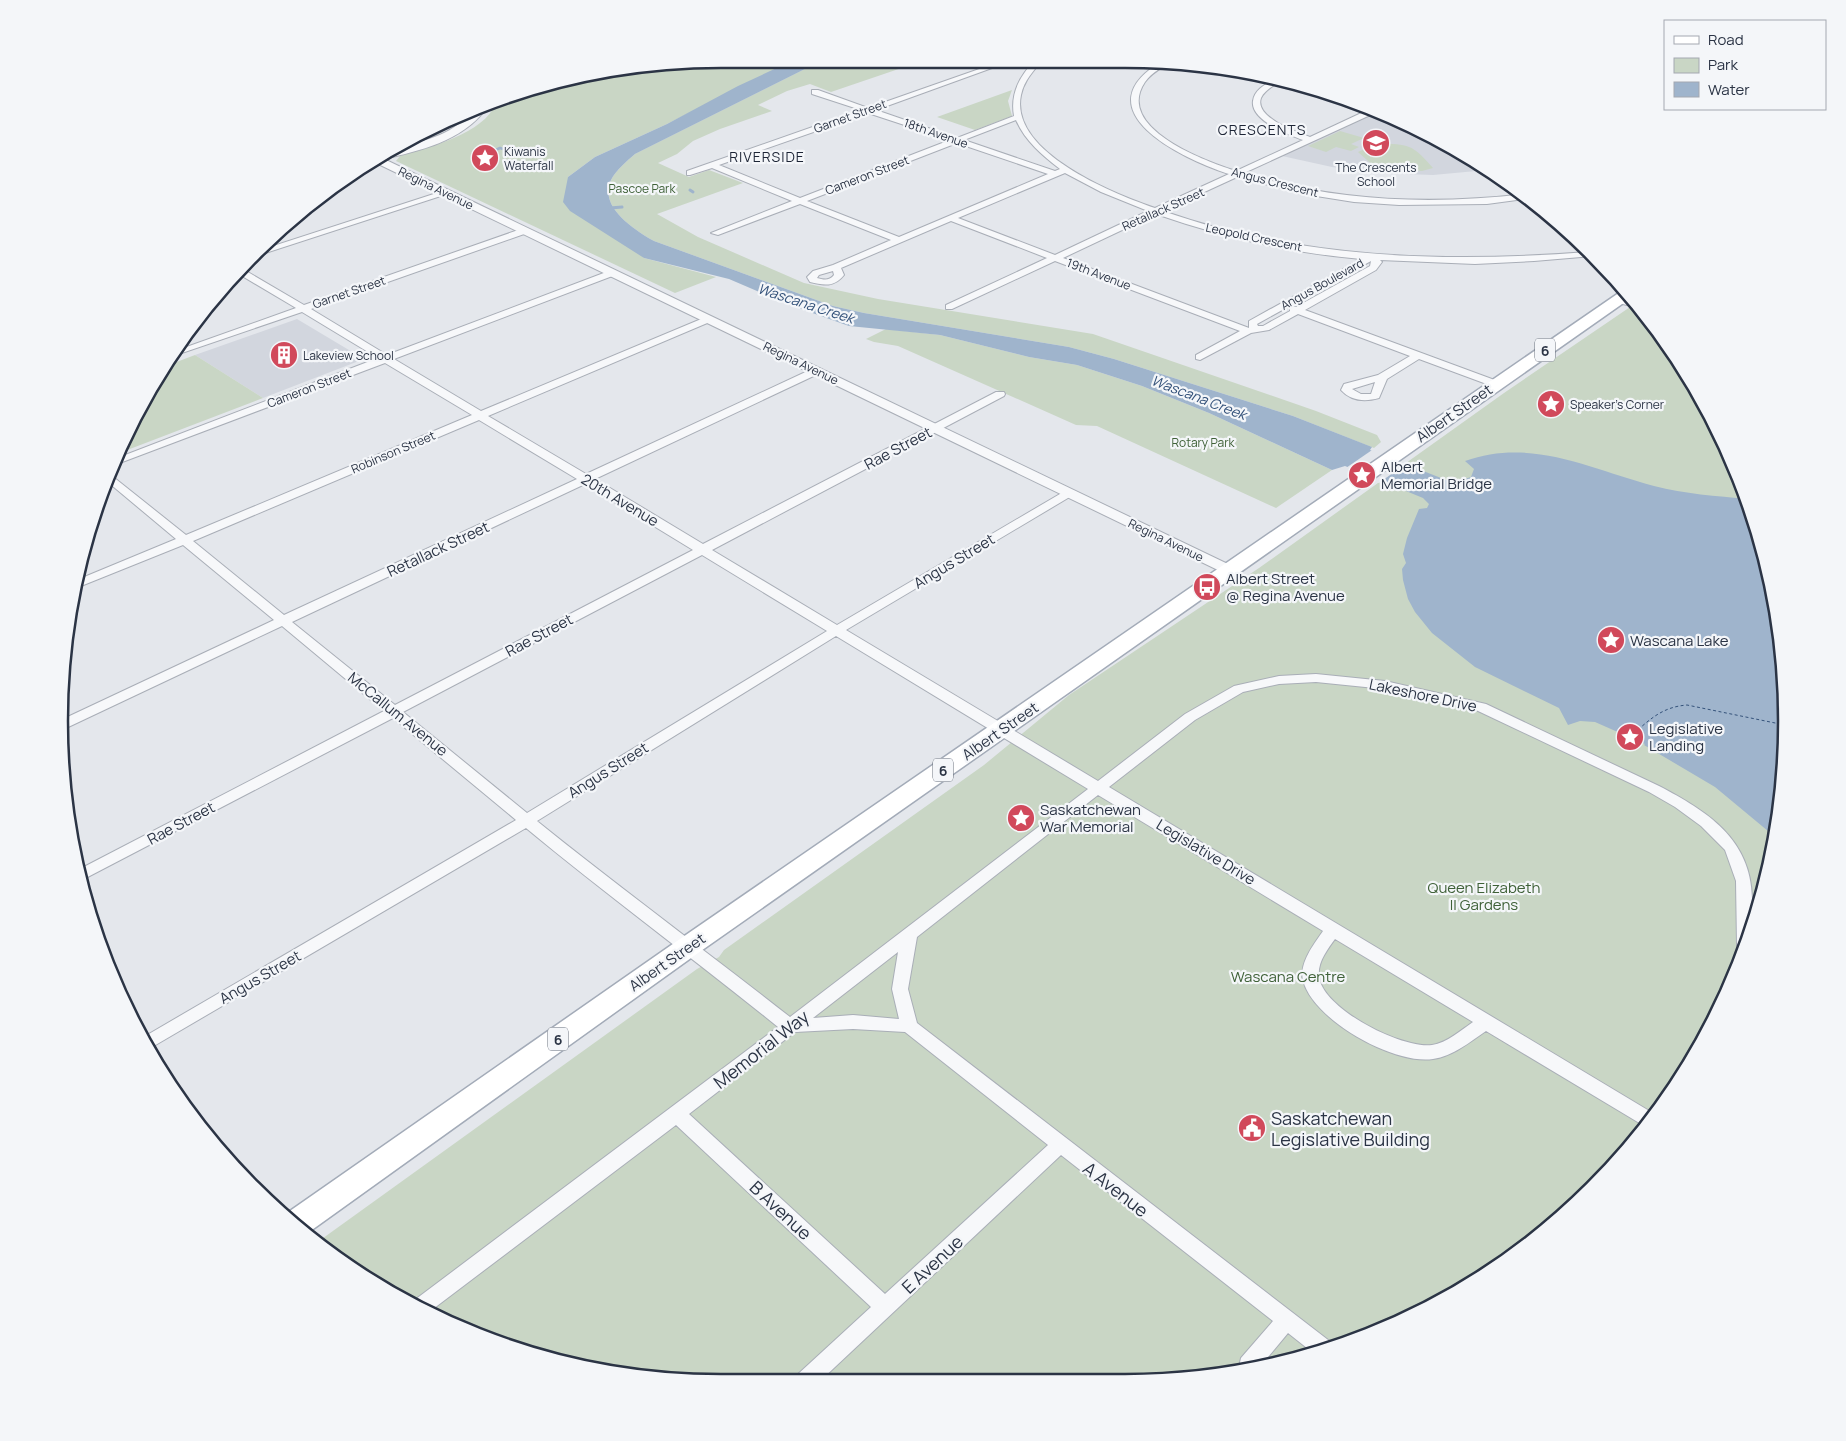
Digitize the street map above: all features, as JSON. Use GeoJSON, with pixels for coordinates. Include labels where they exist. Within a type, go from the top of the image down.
{"type":"FeatureCollection","features":[{"type":"Feature","properties":{"kind":"main road","name":"Albert Street"},"geometry":{"type":"LineString","coordinates":[[301,1220],[426,1134],[689,946],[1002,729],[1234,564],[1622,297]]}},
{"type":"Feature","properties":{"kind":"street","name":"Garnet Street"},"geometry":{"type":"LineString","coordinates":[[690,173],[986,68]]}},
{"type":"Feature","properties":{"kind":"street","name":"Leopold Crescent"},"geometry":{"type":"LineString","coordinates":[[1031,68],[1018,86],[1016,98],[1018,117],[1023,129],[1033,142],[1065,170],[1103,191],[1156,212],[1247,237],[1317,250],[1373,257],[1445,261],[1498,261],[1582,255]]}},
{"type":"Feature","properties":{"kind":"street","name":"Angus Crescent"},"geometry":{"type":"LineString","coordinates":[[1155,69],[1141,81],[1135,100],[1139,116],[1167,144],[1196,159],[1237,174],[1301,191],[1376,201],[1473,202],[1516,197]]}},
{"type":"Feature","properties":{"kind":"street"},"geometry":{"type":"LineString","coordinates":[[1271,84],[1259,94],[1256,100],[1258,108],[1266,118],[1278,126],[1311,140]]}},
{"type":"Feature","properties":{"kind":"street","name":"18th Avenue"},"geometry":{"type":"LineString","coordinates":[[815,92],[1056,174]]}},
{"type":"Feature","properties":{"kind":"street","name":"Retallack Street"},"geometry":{"type":"LineString","coordinates":[[949,307],[1367,114]]}},
{"type":"Feature","properties":{"kind":"street"},"geometry":{"type":"LineString","coordinates":[[407,148],[442,138],[466,125],[475,119],[477,115]]}},
{"type":"Feature","properties":{"kind":"street","name":"Cameron Street"},"geometry":{"type":"LineString","coordinates":[[715,233],[1018,117]]}},
{"type":"Feature","properties":{"kind":"street","name":"Regina Avenue"},"geometry":{"type":"LineString","coordinates":[[385,161],[612,274],[1069,493],[1234,564]]}},
{"type":"Feature","properties":{"kind":"street"},"geometry":{"type":"LineString","coordinates":[[712,165],[898,240]]}},
{"type":"Feature","properties":{"kind":"street"},"geometry":{"type":"LineString","coordinates":[[836,267],[1065,170]]}},
{"type":"Feature","properties":{"kind":"street"},"geometry":{"type":"LineString","coordinates":[[268,251],[446,193]]}},
{"type":"Feature","properties":{"kind":"street","name":"19th Avenue"},"geometry":{"type":"LineString","coordinates":[[950,218],[1251,330]]}},
{"type":"Feature","properties":{"kind":"street","name":"Garnet Street"},"geometry":{"type":"LineString","coordinates":[[183,351],[524,231]]}},
{"type":"Feature","properties":{"kind":"street","name":"Angus Boulevard"},"geometry":{"type":"LineString","coordinates":[[1200,357],[1251,330],[1266,328],[1372,268],[1377,262],[1373,257],[1360,262],[1252,323],[1251,330]]}},
{"type":"Feature","properties":{"kind":"street","name":"20th Avenue"},"geometry":{"type":"LineString","coordinates":[[245,274],[1002,729]]}},
{"type":"Feature","properties":{"kind":"street","name":"Cameron Street"},"geometry":{"type":"LineString","coordinates":[[122,459],[612,274]]}},
{"type":"Feature","properties":{"kind":"street"},"geometry":{"type":"LineString","coordinates":[[1283,306],[1418,355],[1493,386]]}},
{"type":"Feature","properties":{"kind":"street","name":"Robinson Street"},"geometry":{"type":"LineString","coordinates":[[82,583],[708,319]]}},
{"type":"Feature","properties":{"kind":"street"},"geometry":{"type":"LineString","coordinates":[[1382,377],[1418,355]]}},
{"type":"Feature","properties":{"kind":"street","name":"Retallack Street"},"geometry":{"type":"LineString","coordinates":[[68,722],[816,371]]}},
{"type":"Feature","properties":{"kind":"street","name":"Rae Street"},"geometry":{"type":"LineString","coordinates":[[86,872],[1000,394]]}},
{"type":"Feature","properties":{"kind":"street","name":"McCallum Avenue"},"geometry":{"type":"LineString","coordinates":[[113,481],[586,869],[689,946]]}},
{"type":"Feature","properties":{"kind":"street","name":"Angus Street"},"geometry":{"type":"LineString","coordinates":[[151,1040],[527,820],[837,630],[1069,493]]}},
{"type":"Feature","properties":{"kind":"street","name":"Lakeshore Drive"},"geometry":{"type":"LineString","coordinates":[[1098,787],[1190,716],[1239,689],[1279,680],[1316,678],[1385,685],[1430,694],[1481,708],[1520,724],[1680,803],[1706,822],[1732,848],[1744,881],[1745,928]]}},
{"type":"Feature","properties":{"kind":"street","name":"Legislative Drive"},"geometry":{"type":"LineString","coordinates":[[1002,729],[1644,1117]]}},
{"type":"Feature","properties":{"kind":"street","name":"Memorial Way"},"geometry":{"type":"LineString","coordinates":[[426,1303],[677,1114],[1098,787]]}},
{"type":"Feature","properties":{"kind":"street"},"geometry":{"type":"LineString","coordinates":[[1333,929],[1311,966],[1311,981],[1319,996],[1352,1025],[1382,1042],[1412,1052],[1433,1053],[1450,1045],[1486,1022]]}},
{"type":"Feature","properties":{"kind":"street"},"geometry":{"type":"LineString","coordinates":[[689,946],[790,1026],[853,1022],[909,1026],[900,989],[909,934]]}},
{"type":"Feature","properties":{"kind":"street","name":"A Avenue"},"geometry":{"type":"LineString","coordinates":[[909,1026],[1318,1344]]}},
{"type":"Feature","properties":{"kind":"street","name":"B Avenue"},"geometry":{"type":"LineString","coordinates":[[677,1114],[886,1307]]}},
{"type":"Feature","properties":{"kind":"street","name":"E Avenue"},"geometry":{"type":"LineString","coordinates":[[813,1374],[1060,1145]]}},
{"type":"Feature","properties":{"kind":"street"},"geometry":{"type":"LineString","coordinates":[[1251,1361],[1286,1320]]}},
{"type":"Feature","properties":{"kind":"shaded area","name":"The Crescents School"},"geometry":{"type":"Polygon","coordinates":[[[1368,115],[1414,135],[1477,171],[1433,175],[1377,173],[1332,167],[1282,156],[1368,115]]]}},
{"type":"Feature","properties":{"kind":"shaded area"},"geometry":{"type":"Polygon","coordinates":[[[297,319],[364,359],[263,398],[195,355],[297,319]]]}},
{"type":"Feature","properties":{"kind":"green space"},"geometry":{"type":"Polygon","coordinates":[[[778,68],[667,124],[595,157],[568,177],[644,258],[716,277],[675,293],[396,161],[400,156],[454,138],[468,131],[490,114],[493,109],[551,90],[635,73],[678,69],[778,68]]]}},
{"type":"Feature","properties":{"kind":"green space","name":"Pascoe Park"},"geometry":{"type":"Polygon","coordinates":[[[807,68],[902,68],[831,92],[810,84],[787,91],[758,105],[772,111],[720,129],[693,141],[677,154],[658,163],[689,177],[709,170],[743,183],[657,214],[698,237],[804,283],[878,299],[1093,334],[1316,411],[1377,435],[1381,442],[1374,448],[1293,416],[1114,359],[1069,347],[864,313],[833,306],[654,241],[637,231],[620,216],[614,208],[608,190],[613,176],[635,154],[807,68]]]}},
{"type":"Feature","properties":{"kind":"green space"},"geometry":{"type":"Polygon","coordinates":[[[1012,90],[1008,101],[1012,116],[975,130],[937,117],[1012,90]]]}},
{"type":"Feature","properties":{"kind":"green space"},"geometry":{"type":"Polygon","coordinates":[[[1340,131],[1364,138],[1351,144],[1359,147],[1351,151],[1336,147],[1326,152],[1308,146],[1340,131]]]}},
{"type":"Feature","properties":{"kind":"green space"},"geometry":{"type":"Polygon","coordinates":[[[1377,143],[1409,147],[1420,154],[1433,168],[1422,171],[1377,169],[1358,152],[1377,143]]]}},
{"type":"Feature","properties":{"kind":"green space","name":"Wascana Centre"},"geometry":{"type":"Polygon","coordinates":[[[1630,307],[1644,323],[1691,394],[1729,471],[1744,511],[1766,593],[1773,635],[1778,720],[1773,806],[1766,848],[1744,930],[1729,970],[1711,1009],[1691,1047],[1644,1118],[1587,1182],[1523,1239],[1452,1286],[1375,1324],[1335,1339],[1253,1361],[1211,1368],[1126,1374],[720,1374],[635,1368],[593,1361],[511,1339],[471,1324],[394,1286],[322,1239],[697,969],[719,957],[724,950],[984,765],[1069,695],[1259,568],[1504,393],[1630,307]]]}},
{"type":"Feature","properties":{"kind":"green space","name":"Rotary Park"},"geometry":{"type":"Polygon","coordinates":[[[886,329],[940,335],[1029,357],[1077,365],[1142,386],[1209,413],[1332,470],[1276,508],[1097,426],[1076,425],[898,346],[866,339],[886,329]]]}},
{"type":"Feature","properties":{"kind":"green space"},"geometry":{"type":"Polygon","coordinates":[[[195,355],[263,398],[127,450],[155,394],[175,363],[195,355]]]}},
{"type":"Feature","properties":{"kind":"water","name":"Wascana Lake"},"geometry":{"type":"Polygon","coordinates":[[[777,68],[807,68],[635,154],[619,169],[613,176],[608,190],[610,199],[620,216],[637,231],[654,241],[833,306],[864,313],[1069,347],[1114,359],[1293,416],[1372,447],[1370,450],[1446,480],[1458,481],[1471,477],[1474,469],[1465,461],[1489,454],[1514,452],[1561,458],[1666,489],[1739,498],[1756,551],[1766,593],[1773,635],[1777,678],[1777,763],[1769,832],[1715,787],[1645,744],[1595,722],[1580,721],[1568,725],[1559,708],[1475,667],[1432,633],[1415,612],[1408,599],[1402,569],[1406,563],[1403,554],[1407,538],[1419,509],[1427,508],[1429,504],[1423,498],[1345,466],[1332,470],[1209,413],[1142,386],[1077,365],[1029,357],[940,335],[849,326],[790,305],[729,279],[644,258],[570,211],[563,202],[568,177],[595,157],[667,124],[738,86],[777,68]]]}},
{"type":"Feature","properties":{"kind":"pier"},"geometry":{"type":"Polygon","coordinates":[[[1375,448],[1408,462],[1379,483],[1343,470],[1375,448]]]}},
{"type":"Feature","properties":{"kind":"waterway"},"geometry":{"type":"LineString","coordinates":[[489,153],[500,148],[522,155],[546,152]]}},
{"type":"Feature","properties":{"kind":"waterway"},"geometry":{"type":"LineString","coordinates":[[610,208],[622,207]]}},
{"type":"Feature","properties":{"kind":"ferry route"},"geometry":{"type":"LineString","coordinates":[[1630,737],[1649,720],[1662,712],[1687,705],[1778,724]]}},
{"type":"Feature","properties":{"kind":"place","name":"The Crescents School"},"geometry":{"type":"Point","coordinates":[1376,143]}},
{"type":"Feature","properties":{"kind":"place","name":"Kiwanis Waterfall"},"geometry":{"type":"Point","coordinates":[485,158]}},
{"type":"Feature","properties":{"kind":"place","name":"Lakeview School"},"geometry":{"type":"Point","coordinates":[284,355]}},
{"type":"Feature","properties":{"kind":"place","name":"Speaker's Corner"},"geometry":{"type":"Point","coordinates":[1551,404]}},
{"type":"Feature","properties":{"kind":"place","name":"Albert Memorial Bridge"},"geometry":{"type":"Point","coordinates":[1362,475]}},
{"type":"Feature","properties":{"kind":"place","name":"Albert Street @ Regina Avenue"},"geometry":{"type":"Point","coordinates":[1207,587]}},
{"type":"Feature","properties":{"kind":"place","name":"Wascana Lake"},"geometry":{"type":"Point","coordinates":[1611,640]}},
{"type":"Feature","properties":{"kind":"place","name":"Legislative Landing"},"geometry":{"type":"Point","coordinates":[1630,737]}},
{"type":"Feature","properties":{"kind":"place","name":"Saskatchewan War Memorial"},"geometry":{"type":"Point","coordinates":[1021,818]}},
{"type":"Feature","properties":{"kind":"place","name":"Saskatchewan Legislative Building"},"geometry":{"type":"Point","coordinates":[1252,1128]}},
{"type":"Feature","properties":{"kind":"district","name":"CRESCENTS"},"geometry":{"type":"Point","coordinates":[1262,129]}},
{"type":"Feature","properties":{"kind":"district","name":"RIVERSIDE"},"geometry":{"type":"Point","coordinates":[767,156]}},
{"type":"Feature","properties":{"kind":"water label","name":"Wascana Creek"},"geometry":{"type":"Point","coordinates":[806,303]}},
{"type":"Feature","properties":{"kind":"water label","name":"Wascana Creek"},"geometry":{"type":"Point","coordinates":[1199,397]}},
{"type":"Feature","properties":{"kind":"park label","name":"Queen Elizabeth II Gardens"},"geometry":{"type":"Point","coordinates":[1484,896]}}]}
